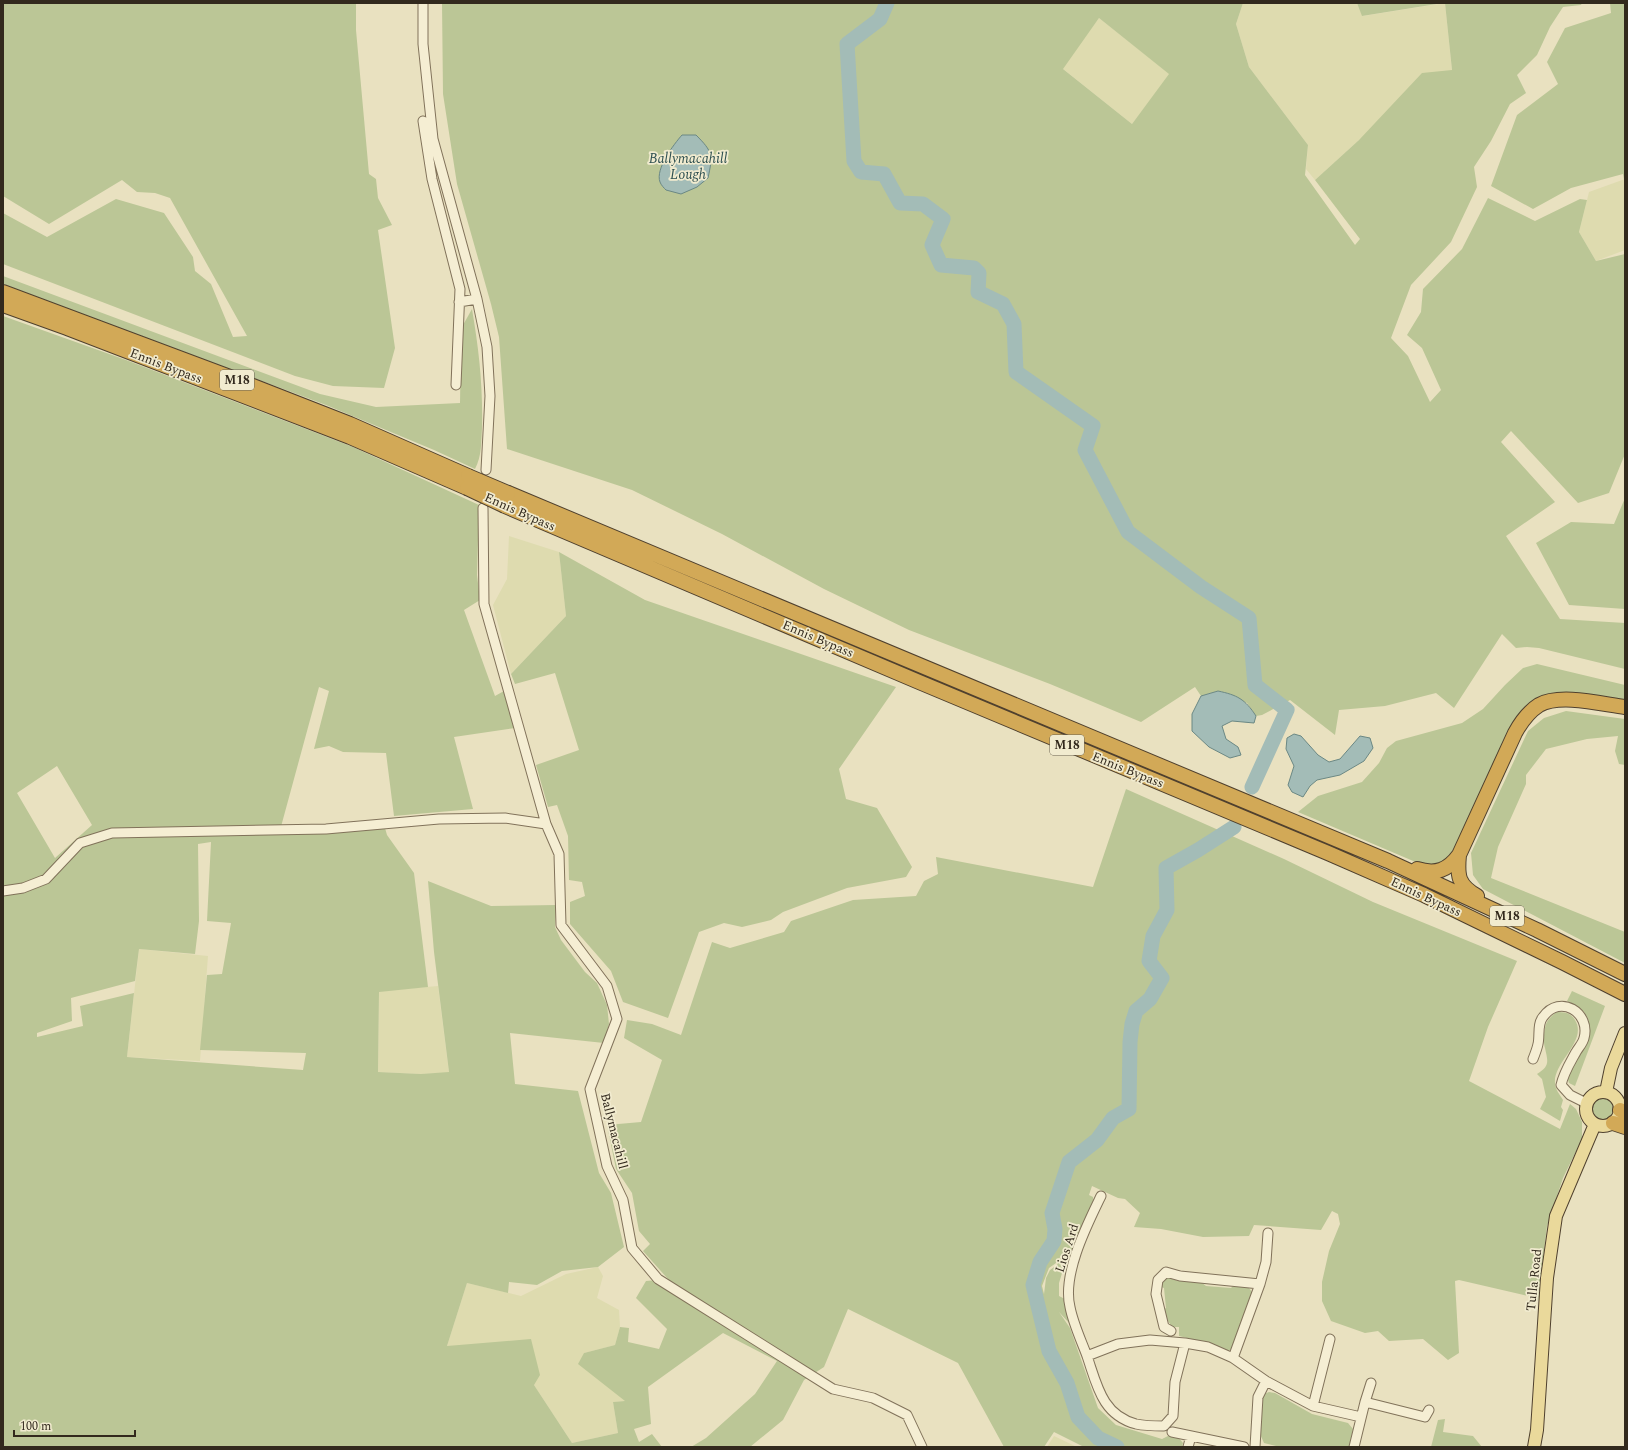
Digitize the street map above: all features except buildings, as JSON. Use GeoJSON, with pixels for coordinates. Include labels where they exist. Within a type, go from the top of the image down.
{"type":"FeatureCollection","features":[{"type":"Feature","properties":{"kind":"highway","name":"Ennis Bypass"},"geometry":{"type":"LineString","coordinates":[[3,292],[222,374],[350,424],[506,500],[934,688],[1328,853],[1424,895],[1625,994]]}},
{"type":"Feature","properties":{"kind":"highway","name":"Ennis Bypass"},"geometry":{"type":"LineString","coordinates":[[3,305],[75,331],[467,482]]}},
{"type":"Feature","properties":{"kind":"highway","name":"Ennis Bypass"},"geometry":{"type":"LineString","coordinates":[[506,500],[1388,861],[1537,930],[1625,974]]}},
{"type":"Feature","properties":{"kind":"highway"},"geometry":{"type":"LineString","coordinates":[[1388,861],[1434,872],[1446,868],[1454,862],[1459,855],[1521,721],[1539,705],[1559,699],[1625,707]]}},
{"type":"Feature","properties":{"kind":"highway"},"geometry":{"type":"LineString","coordinates":[[1459,855],[1458,874],[1461,882],[1467,890],[1537,930]]}},
{"type":"Feature","properties":{"kind":"main road"},"geometry":{"type":"LineString","coordinates":[[1606,1092],[1611,1068],[1623,1036]]}},
{"type":"Feature","properties":{"kind":"main road"},"geometry":{"type":"LineString","coordinates":[[1598,1092],[1612,1094],[1617,1099],[1622,1112],[1617,1119],[1619,1125],[1602,1126],[1594,1124],[1589,1119],[1586,1112],[1586,1103],[1598,1092]]}},
{"type":"Feature","properties":{"kind":"main road","name":"Tulla Road"},"geometry":{"type":"LineString","coordinates":[[1534,1447],[1537,1430],[1547,1278],[1556,1216],[1594,1124]]}},
{"type":"Feature","properties":{"kind":"street"},"geometry":{"type":"LineString","coordinates":[[423,3],[423,44],[433,139],[477,299],[487,347],[490,396],[486,470]]}},
{"type":"Feature","properties":{"kind":"street"},"geometry":{"type":"LineString","coordinates":[[423,121],[432,179],[460,289],[456,385]]}},
{"type":"Feature","properties":{"kind":"street"},"geometry":{"type":"LineString","coordinates":[[432,179],[443,176]]}},
{"type":"Feature","properties":{"kind":"street"},"geometry":{"type":"LineString","coordinates":[[459,302],[477,299]]}},
{"type":"Feature","properties":{"kind":"street","name":"Ballymacahill"},"geometry":{"type":"LineString","coordinates":[[483,508],[484,604],[546,824],[559,854],[561,925],[607,986],[617,1019],[590,1089],[607,1166],[623,1200],[632,1248],[658,1279],[833,1389],[873,1398],[907,1415],[922,1447]]}},
{"type":"Feature","properties":{"kind":"street"},"geometry":{"type":"LineString","coordinates":[[3,891],[23,888],[46,879],[80,843],[112,832],[326,829],[439,818],[505,818],[546,824]]}},
{"type":"Feature","properties":{"kind":"street"},"geometry":{"type":"LineString","coordinates":[[1534,1059],[1538,1044],[1541,1018],[1546,1013],[1559,1006],[1567,1006],[1579,1014],[1584,1024],[1584,1038],[1564,1073],[1561,1085],[1570,1095],[1586,1103]]}},
{"type":"Feature","properties":{"kind":"street","name":"Lios Ard"},"geometry":{"type":"LineString","coordinates":[[1101,1196],[1083,1236],[1069,1285],[1069,1306],[1103,1401],[1119,1417],[1136,1424],[1164,1426],[1173,1416],[1176,1382],[1185,1343]]}},
{"type":"Feature","properties":{"kind":"street"},"geometry":{"type":"LineString","coordinates":[[1233,1358],[1260,1284],[1266,1262],[1268,1233]]}},
{"type":"Feature","properties":{"kind":"street"},"geometry":{"type":"LineString","coordinates":[[1171,1331],[1164,1327],[1156,1294],[1158,1280],[1166,1272],[1180,1276],[1260,1284]]}},
{"type":"Feature","properties":{"kind":"street"},"geometry":{"type":"LineString","coordinates":[[1313,1406],[1330,1339]]}},
{"type":"Feature","properties":{"kind":"street"},"geometry":{"type":"LineString","coordinates":[[1087,1356],[1118,1344],[1150,1340],[1185,1343],[1208,1347],[1233,1358],[1266,1381],[1313,1406],[1362,1417]]}},
{"type":"Feature","properties":{"kind":"street"},"geometry":{"type":"LineString","coordinates":[[1255,1447],[1258,1397],[1266,1381]]}},
{"type":"Feature","properties":{"kind":"street"},"geometry":{"type":"LineString","coordinates":[[1354,1447],[1371,1383]]}},
{"type":"Feature","properties":{"kind":"street"},"geometry":{"type":"LineString","coordinates":[[1365,1402],[1425,1418],[1428,1410]]}},
{"type":"Feature","properties":{"kind":"street"},"geometry":{"type":"LineString","coordinates":[[1172,1432],[1244,1447]]}},
{"type":"Feature","properties":{"kind":"street"},"geometry":{"type":"LineString","coordinates":[[1188,1447],[1190,1436]]}},
{"type":"Feature","properties":{"kind":"shaded area"},"geometry":{"type":"Polygon","coordinates":[[[1243,3],[1357,3],[1363,16],[1445,3],[1452,71],[1359,140],[1315,180],[1306,169],[1308,145],[1249,67],[1236,24],[1243,3]]]}},
{"type":"Feature","properties":{"kind":"shaded area"},"geometry":{"type":"Polygon","coordinates":[[[1099,18],[1170,74],[1132,124],[1062,68],[1099,18]]]}},
{"type":"Feature","properties":{"kind":"shaded area"},"geometry":{"type":"Polygon","coordinates":[[[1625,179],[1625,250],[1596,261],[1579,232],[1589,192],[1625,179]]]}},
{"type":"Feature","properties":{"kind":"shaded area"},"geometry":{"type":"Polygon","coordinates":[[[509,536],[559,552],[566,616],[511,674],[493,605],[507,579],[509,536]]]}},
{"type":"Feature","properties":{"kind":"shaded area"},"geometry":{"type":"Polygon","coordinates":[[[139,949],[208,956],[200,1061],[127,1057],[139,949]]]}},
{"type":"Feature","properties":{"kind":"shaded area"},"geometry":{"type":"Polygon","coordinates":[[[438,986],[449,1073],[421,1074],[378,1072],[379,991],[438,986]]]}},
{"type":"Feature","properties":{"kind":"shaded area"},"geometry":{"type":"Polygon","coordinates":[[[598,1267],[603,1276],[597,1298],[619,1310],[620,1327],[615,1345],[584,1353],[626,1401],[613,1402],[618,1433],[572,1443],[534,1385],[447,1346],[467,1283],[521,1296],[566,1274],[598,1267]]]}},
{"type":"Feature","properties":{"kind":"shaded area"},"geometry":{"type":"Polygon","coordinates":[[[1054,1436],[1077,1447],[1047,1447],[1054,1436]]]}},
{"type":"Feature","properties":{"kind":"green space"},"geometry":{"type":"Polygon","coordinates":[[[3,3],[356,3],[356,30],[369,174],[376,179],[378,198],[392,225],[378,230],[395,348],[384,388],[333,386],[295,376],[3,264],[3,213],[47,237],[116,199],[164,213],[193,257],[195,271],[211,284],[233,337],[247,336],[170,198],[155,193],[137,192],[122,180],[49,224],[3,196],[3,3]]]}},
{"type":"Feature","properties":{"kind":"green space"},"geometry":{"type":"Polygon","coordinates":[[[442,3],[1243,3],[1236,24],[1249,67],[1308,145],[1305,175],[1355,245],[1360,239],[1315,180],[1359,140],[1422,73],[1452,70],[1445,3],[1582,3],[1581,5],[1563,7],[1550,27],[1537,55],[1517,75],[1526,93],[1510,104],[1491,141],[1474,167],[1477,187],[1451,242],[1411,285],[1391,338],[1408,356],[1430,402],[1441,390],[1422,348],[1407,335],[1421,312],[1423,289],[1462,249],[1488,198],[1535,221],[1580,199],[1587,200],[1579,232],[1596,261],[1625,254],[1625,454],[1609,493],[1578,503],[1511,431],[1501,442],[1555,502],[1506,536],[1560,619],[1625,623],[1625,669],[1539,648],[1516,648],[1502,634],[1454,708],[1436,693],[1385,706],[1339,710],[1335,735],[1290,700],[1262,715],[1256,716],[1247,703],[1218,691],[1201,696],[1195,687],[1141,722],[1050,684],[909,630],[824,589],[722,534],[632,490],[507,449],[499,337],[457,184],[443,94],[442,3]],[[1099,18],[1063,69],[1132,124],[1169,74],[1099,18]]]}},
{"type":"Feature","properties":{"kind":"green space"},"geometry":{"type":"Polygon","coordinates":[[[1357,3],[1443,3],[1362,16],[1357,3]]]}},
{"type":"Feature","properties":{"kind":"green space"},"geometry":{"type":"Polygon","coordinates":[[[1610,3],[1625,3],[1625,185],[1623,174],[1571,188],[1533,209],[1491,186],[1517,115],[1558,84],[1547,62],[1565,28],[1611,13],[1610,3]]]}},
{"type":"Feature","properties":{"kind":"green space"},"geometry":{"type":"Polygon","coordinates":[[[3,276],[320,394],[376,407],[460,403],[461,342],[463,325],[472,309],[479,354],[482,397],[481,444],[480,454],[475,469],[434,450],[326,405],[3,284],[3,276]]]}},
{"type":"Feature","properties":{"kind":"green space"},"geometry":{"type":"Polygon","coordinates":[[[3,316],[126,360],[353,447],[479,505],[477,575],[480,600],[464,610],[495,696],[504,691],[515,728],[454,737],[473,809],[394,816],[386,753],[343,752],[329,746],[314,749],[329,691],[319,687],[279,834],[385,828],[387,835],[414,873],[428,987],[379,992],[378,1072],[421,1074],[449,1072],[434,952],[428,881],[491,906],[556,905],[555,927],[561,940],[585,972],[597,983],[607,1005],[609,1024],[604,1043],[510,1033],[515,1084],[578,1091],[599,1173],[611,1193],[624,1247],[598,1267],[562,1271],[537,1285],[509,1282],[508,1293],[467,1283],[447,1346],[531,1339],[540,1375],[534,1385],[572,1443],[618,1433],[613,1402],[625,1401],[578,1364],[584,1353],[615,1345],[620,1327],[629,1328],[628,1342],[659,1349],[667,1329],[636,1298],[646,1281],[668,1279],[643,1251],[650,1244],[639,1231],[632,1193],[616,1169],[607,1125],[641,1122],[662,1060],[624,1038],[627,1020],[652,1024],[681,1035],[712,942],[730,948],[784,932],[791,921],[853,900],[916,896],[924,881],[938,874],[936,857],[1093,887],[1126,789],[1284,859],[1373,902],[1517,961],[1488,1027],[1469,1081],[1560,1129],[1570,1104],[1576,1109],[1582,1122],[1582,1139],[1563,1178],[1547,1226],[1538,1301],[1528,1296],[1459,1280],[1455,1281],[1459,1353],[1448,1360],[1423,1339],[1389,1341],[1378,1331],[1365,1333],[1331,1321],[1322,1301],[1322,1282],[1329,1251],[1340,1224],[1338,1214],[1332,1211],[1321,1230],[1254,1225],[1249,1236],[1203,1237],[1161,1229],[1134,1227],[1140,1213],[1125,1199],[1118,1198],[1092,1186],[1089,1195],[1093,1197],[1094,1204],[1069,1268],[1063,1270],[1059,1283],[1059,1296],[1065,1299],[1070,1324],[1059,1312],[1070,1328],[1098,1408],[1116,1425],[1162,1439],[1168,1436],[1177,1436],[1183,1443],[1182,1447],[1084,1447],[1054,1432],[1044,1447],[1004,1447],[958,1363],[848,1309],[824,1367],[804,1380],[783,1420],[750,1447],[691,1447],[706,1438],[755,1394],[777,1361],[723,1333],[648,1387],[651,1424],[634,1429],[639,1442],[652,1434],[662,1447],[3,1447],[3,316]],[[57,766],[17,793],[55,858],[92,825],[57,766]],[[211,842],[198,844],[199,921],[195,954],[139,949],[135,981],[71,998],[72,1021],[37,1033],[37,1037],[83,1026],[80,1006],[134,993],[127,1057],[303,1070],[306,1053],[200,1050],[207,975],[222,974],[231,923],[207,921],[211,842]],[[1063,1253],[1056,1263],[1049,1268],[1042,1286],[1044,1294],[1046,1278],[1050,1270],[1057,1265],[1063,1253]]]}},
{"type":"Feature","properties":{"kind":"green space"},"geometry":{"type":"Polygon","coordinates":[[[1625,498],[1625,609],[1569,605],[1536,543],[1571,522],[1614,524],[1625,498]]]}},
{"type":"Feature","properties":{"kind":"green space"},"geometry":{"type":"Polygon","coordinates":[[[559,552],[645,600],[896,687],[839,769],[846,799],[877,808],[912,867],[906,877],[847,888],[783,912],[771,920],[742,927],[724,923],[699,932],[668,1018],[623,1002],[611,971],[570,924],[570,902],[585,896],[582,882],[569,880],[568,836],[557,805],[548,807],[536,765],[579,750],[555,673],[515,684],[511,674],[566,616],[559,552]]]}},
{"type":"Feature","properties":{"kind":"green space"},"geometry":{"type":"Polygon","coordinates":[[[1537,664],[1625,685],[1625,705],[1552,696],[1523,710],[1513,722],[1455,853],[1440,864],[1425,866],[1298,812],[1318,796],[1362,782],[1379,763],[1387,748],[1396,741],[1462,723],[1483,709],[1523,668],[1537,664]]]}},
{"type":"Feature","properties":{"kind":"green space"},"geometry":{"type":"Polygon","coordinates":[[[1566,711],[1625,719],[1625,765],[1619,764],[1615,751],[1618,736],[1587,739],[1546,749],[1526,775],[1526,784],[1498,847],[1491,878],[1625,932],[1625,963],[1483,889],[1473,875],[1471,853],[1528,731],[1544,718],[1566,711]]]}},
{"type":"Feature","properties":{"kind":"green space"},"geometry":{"type":"Polygon","coordinates":[[[1572,991],[1605,1006],[1575,1086],[1569,1083],[1567,1077],[1585,1045],[1589,1027],[1588,1019],[1583,1011],[1567,1001],[1572,991]]]}},
{"type":"Feature","properties":{"kind":"green space"},"geometry":{"type":"Polygon","coordinates":[[[1556,1012],[1570,1014],[1575,1020],[1578,1028],[1574,1044],[1559,1067],[1556,1075],[1556,1087],[1563,1100],[1561,1107],[1563,1110],[1560,1121],[1540,1109],[1546,1097],[1542,1079],[1537,1074],[1544,1069],[1547,1063],[1544,1043],[1545,1029],[1548,1020],[1556,1012]]]}},
{"type":"Feature","properties":{"kind":"green space"},"geometry":{"type":"Polygon","coordinates":[[[1602,1098],[1610,1101],[1613,1109],[1610,1117],[1602,1120],[1594,1117],[1591,1109],[1594,1101],[1602,1098]]]}},
{"type":"Feature","properties":{"kind":"green space"},"geometry":{"type":"Polygon","coordinates":[[[1167,1277],[1178,1281],[1201,1282],[1206,1286],[1231,1288],[1234,1285],[1240,1285],[1250,1289],[1253,1294],[1234,1345],[1230,1350],[1223,1351],[1211,1344],[1179,1336],[1179,1327],[1172,1327],[1163,1310],[1166,1308],[1164,1288],[1161,1287],[1161,1282],[1167,1277]]]}},
{"type":"Feature","properties":{"kind":"green space"},"geometry":{"type":"Polygon","coordinates":[[[1269,1392],[1275,1393],[1312,1414],[1348,1423],[1353,1429],[1349,1447],[1280,1447],[1264,1443],[1260,1434],[1262,1400],[1264,1394],[1269,1392]]]}},
{"type":"Feature","properties":{"kind":"green space"},"geometry":{"type":"Polygon","coordinates":[[[1445,1419],[1443,1432],[1473,1436],[1482,1447],[1431,1447],[1438,1420],[1445,1419]]]}},
{"type":"Feature","properties":{"kind":"water","name":"Ballymacahill Lough"},"geometry":{"type":"Polygon","coordinates":[[[682,135],[696,135],[709,150],[711,164],[708,178],[697,187],[681,194],[666,190],[660,183],[659,177],[660,170],[666,157],[682,135]]]}},
{"type":"Feature","properties":{"kind":"water"},"geometry":{"type":"Polygon","coordinates":[[[1218,691],[1230,694],[1240,699],[1248,705],[1256,716],[1254,723],[1232,721],[1222,726],[1226,739],[1238,747],[1241,755],[1230,758],[1209,747],[1192,731],[1192,714],[1201,696],[1218,691]]]}},
{"type":"Feature","properties":{"kind":"water"},"geometry":{"type":"Polygon","coordinates":[[[1294,734],[1301,736],[1318,755],[1329,762],[1340,759],[1360,736],[1370,738],[1373,748],[1364,761],[1340,775],[1317,780],[1310,786],[1303,797],[1292,792],[1288,785],[1294,766],[1286,749],[1287,738],[1294,734]]]}},
{"type":"Feature","properties":{"kind":"waterway"},"geometry":{"type":"LineString","coordinates":[[887,3],[880,19],[847,44],[854,161],[861,172],[884,174],[900,203],[923,204],[943,219],[932,245],[941,265],[974,268],[979,273],[978,292],[1003,304],[1014,324],[1016,372],[1093,426],[1085,450],[1128,532],[1201,587],[1249,618],[1255,685],[1287,710],[1252,787]]}},
{"type":"Feature","properties":{"kind":"waterway"},"geometry":{"type":"LineString","coordinates":[[1117,1447],[1098,1438],[1078,1417],[1067,1383],[1049,1351],[1033,1285],[1040,1262],[1054,1241],[1055,1229],[1052,1213],[1069,1162],[1097,1140],[1113,1118],[1129,1109],[1130,1042],[1132,1024],[1136,1011],[1150,999],[1162,978],[1149,961],[1153,936],[1167,910],[1166,868],[1234,827]]}}]}
